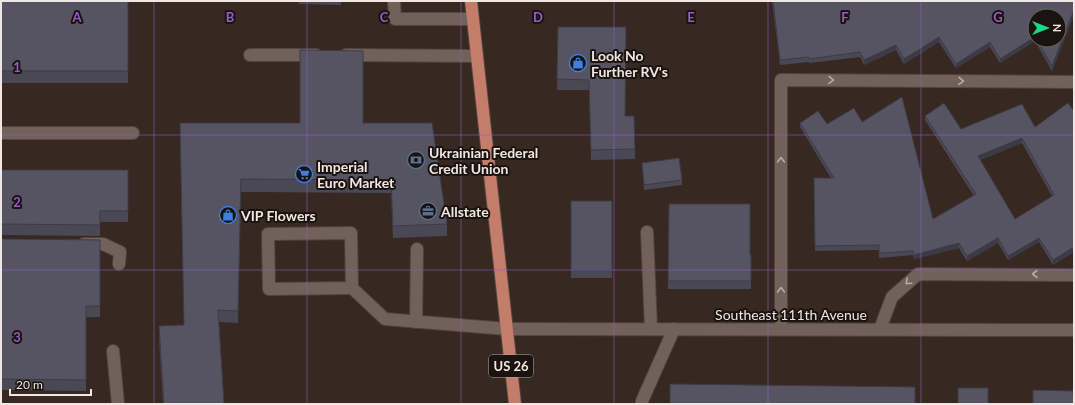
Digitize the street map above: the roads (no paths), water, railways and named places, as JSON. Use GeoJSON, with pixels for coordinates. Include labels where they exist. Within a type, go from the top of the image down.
{"type":"FeatureCollection","features":[{"type":"Feature","properties":{"kind":"main road","name":"US 26"},"geometry":{"type":"LineString","coordinates":[[471,1],[516,404]]}},
{"type":"Feature","properties":{"kind":"street"},"geometry":{"type":"LineString","coordinates":[[394,1],[395,19],[473,19]]}},
{"type":"Feature","properties":{"kind":"street"},"geometry":{"type":"LineString","coordinates":[[250,55],[477,56]]}},
{"type":"Feature","properties":{"kind":"street"},"geometry":{"type":"LineString","coordinates":[[781,329],[781,80],[1074,82]]}},
{"type":"Feature","properties":{"kind":"street"},"geometry":{"type":"LineString","coordinates":[[1,133],[133,133]]}},
{"type":"Feature","properties":{"kind":"street"},"geometry":{"type":"LineString","coordinates":[[648,232],[651,329]]}},
{"type":"Feature","properties":{"kind":"street"},"geometry":{"type":"LineString","coordinates":[[351,233],[352,288],[269,289],[268,234],[351,233]]}},
{"type":"Feature","properties":{"kind":"street"},"geometry":{"type":"LineString","coordinates":[[74,243],[103,244],[120,252],[119,264]]}},
{"type":"Feature","properties":{"kind":"street"},"geometry":{"type":"LineString","coordinates":[[416,322],[417,249]]}},
{"type":"Feature","properties":{"kind":"street"},"geometry":{"type":"LineString","coordinates":[[880,330],[892,297],[918,274],[1074,274]]}},
{"type":"Feature","properties":{"kind":"street","name":"Southeast 111th Avenue"},"geometry":{"type":"LineString","coordinates":[[352,288],[385,319],[507,328],[1074,330]]}},
{"type":"Feature","properties":{"kind":"street"},"geometry":{"type":"LineString","coordinates":[[642,404],[674,329]]}},
{"type":"Feature","properties":{"kind":"street"},"geometry":{"type":"LineString","coordinates":[[113,351],[118,404]]}},
{"type":"Feature","properties":{"kind":"place","name":"Look No Further RV's"},"geometry":{"type":"Point","coordinates":[578,63]}},
{"type":"Feature","properties":{"kind":"place","name":"Ukrainian Federal Credit Union"},"geometry":{"type":"Point","coordinates":[416,160]}},
{"type":"Feature","properties":{"kind":"place","name":"Imperial Euro Market"},"geometry":{"type":"Point","coordinates":[304,174]}},
{"type":"Feature","properties":{"kind":"place","name":"Allstate"},"geometry":{"type":"Point","coordinates":[428,211]}},
{"type":"Feature","properties":{"kind":"place","name":"VIP Flowers"},"geometry":{"type":"Point","coordinates":[228,215]}}]}
